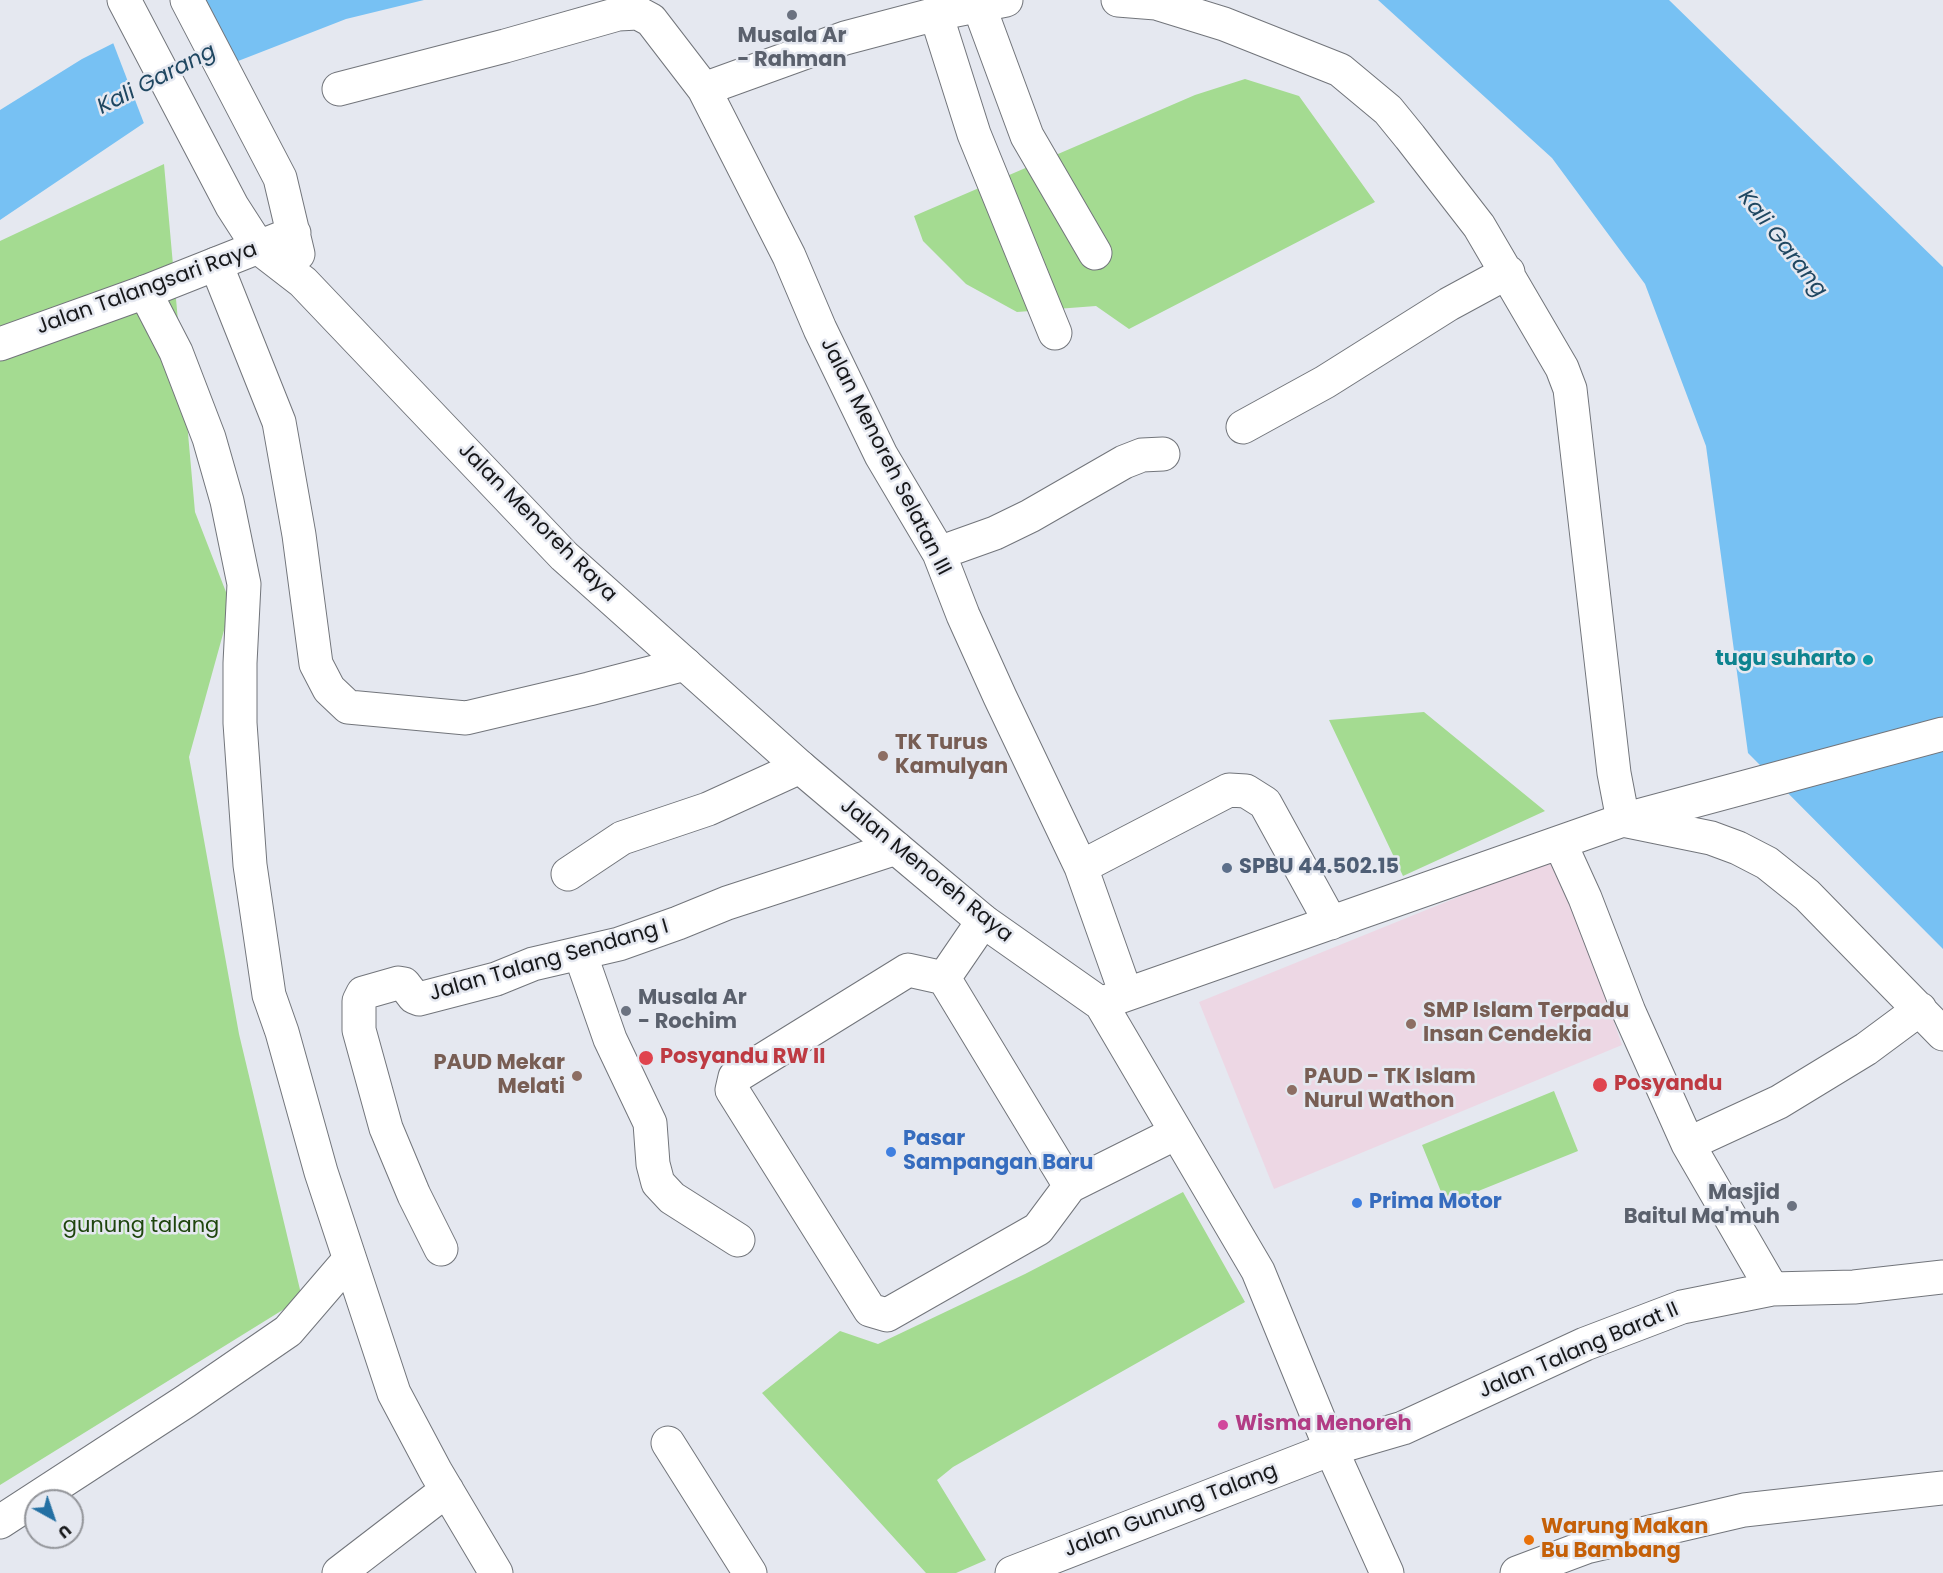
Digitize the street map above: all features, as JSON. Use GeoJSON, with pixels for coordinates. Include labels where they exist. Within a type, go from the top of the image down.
{"type":"FeatureCollection","features":[{"type":"Feature","properties":{"kind":"street","name":"Jalan Menoreh Raya"},"geometry":{"type":"LineString","coordinates":[[124,0],[232,206],[259,248],[303,282],[564,556],[800,767],[983,921],[1114,999],[1176,1133],[1258,1271],[1331,1449],[1387,1573]]}},
{"type":"Feature","properties":{"kind":"street"},"geometry":{"type":"LineString","coordinates":[[187,0],[279,178],[294,233],[303,282]]}},
{"type":"Feature","properties":{"kind":"street"},"geometry":{"type":"LineString","coordinates":[[1118,0],[1156,3],[1224,24],[1340,70],[1388,110],[1479,226],[1508,272],[1562,368],[1570,389],[1614,773],[1623,820]]}},
{"type":"Feature","properties":{"kind":"street"},"geometry":{"type":"LineString","coordinates":[[704,89],[845,38],[936,14],[992,3],[1027,136],[1095,253]]}},
{"type":"Feature","properties":{"kind":"street","name":"Jalan Menoreh Selatan III"},"geometry":{"type":"LineString","coordinates":[[339,88],[505,46],[618,14],[638,13],[651,20],[704,89],[789,256],[820,329],[881,455],[939,553],[990,677],[1081,867],[1114,999]]}},
{"type":"Feature","properties":{"kind":"street"},"geometry":{"type":"LineString","coordinates":[[936,14],[974,134],[1054,333]]}},
{"type":"Feature","properties":{"kind":"street","name":"Jalan Talangsari Raya"},"geometry":{"type":"LineString","coordinates":[[0,344],[145,292],[294,233]]}},
{"type":"Feature","properties":{"kind":"street"},"geometry":{"type":"LineString","coordinates":[[216,264],[279,422],[299,535],[316,664],[329,689],[348,707],[466,718],[685,664]]}},
{"type":"Feature","properties":{"kind":"street"},"geometry":{"type":"LineString","coordinates":[[1243,427],[1325,382],[1449,304],[1508,272]]}},
{"type":"Feature","properties":{"kind":"street"},"geometry":{"type":"LineString","coordinates":[[145,292],[176,352],[209,438],[227,501],[244,584],[240,723],[250,865],[269,995],[349,1260],[394,1393],[496,1573]]}},
{"type":"Feature","properties":{"kind":"street"},"geometry":{"type":"LineString","coordinates":[[939,553],[995,533],[1030,516],[1124,462],[1142,455],[1163,454]]}},
{"type":"Feature","properties":{"kind":"street"},"geometry":{"type":"LineString","coordinates":[[1114,999],[1623,820],[1943,734]]}},
{"type":"Feature","properties":{"kind":"street"},"geometry":{"type":"LineString","coordinates":[[568,874],[622,838],[708,809],[800,767]]}},
{"type":"Feature","properties":{"kind":"street"},"geometry":{"type":"LineString","coordinates":[[1081,867],[1229,790],[1246,791],[1265,803],[1331,923]]}},
{"type":"Feature","properties":{"kind":"street"},"geometry":{"type":"LineString","coordinates":[[1623,820],[1711,837],[1767,863],[1807,895],[1943,1034]]}},
{"type":"Feature","properties":{"kind":"street"},"geometry":{"type":"LineString","coordinates":[[1560,843],[1585,898],[1629,1012],[1688,1144],[1772,1289]]}},
{"type":"Feature","properties":{"kind":"street","name":"Jalan Talang Sendang I"},"geometry":{"type":"LineString","coordinates":[[441,1249],[414,1195],[386,1128],[359,1030],[360,997],[363,993],[398,983],[404,984],[414,997],[419,999],[496,979],[533,964],[619,944],[727,903],[896,848]]}},
{"type":"Feature","properties":{"kind":"street"},"geometry":{"type":"LineString","coordinates":[[944,978],[983,921]]}},
{"type":"Feature","properties":{"kind":"street"},"geometry":{"type":"LineString","coordinates":[[580,953],[610,1039],[650,1123],[653,1164],[658,1183],[672,1198],[738,1240]]}},
{"type":"Feature","properties":{"kind":"street"},"geometry":{"type":"LineString","coordinates":[[1070,1186],[944,978],[908,970],[735,1077],[732,1090],[870,1310],[887,1315],[1038,1229],[1070,1186],[1176,1133]]}},
{"type":"Feature","properties":{"kind":"street"},"geometry":{"type":"LineString","coordinates":[[1688,1144],[1779,1102],[1866,1048],[1920,1009]]}},
{"type":"Feature","properties":{"kind":"street"},"geometry":{"type":"LineString","coordinates":[[0,1522],[186,1401],[288,1331],[349,1260]]}},
{"type":"Feature","properties":{"kind":"street","name":"Jalan Talang Barat II"},"geometry":{"type":"LineString","coordinates":[[1331,1449],[1403,1428],[1585,1344],[1682,1307],[1772,1289],[1854,1287],[1943,1277]]}},
{"type":"Feature","properties":{"kind":"street"},"geometry":{"type":"LineString","coordinates":[[668,1443],[750,1573]]}},
{"type":"Feature","properties":{"kind":"street","name":"Jalan Gunung Talang"},"geometry":{"type":"LineString","coordinates":[[1012,1573],[1331,1449]]}},
{"type":"Feature","properties":{"kind":"street"},"geometry":{"type":"LineString","coordinates":[[1517,1573],[1586,1547],[1744,1510],[1943,1488]]}},
{"type":"Feature","properties":{"kind":"street"},"geometry":{"type":"LineString","coordinates":[[339,1573],[447,1490]]}},
{"type":"Feature","properties":{"kind":"shaded area","name":"SMP Islam Terpadu Insan Cendekia"},"geometry":{"type":"Polygon","coordinates":[[[1557,857],[1622,1045],[1274,1189],[1199,1002],[1557,857]]]}},
{"type":"Feature","properties":{"kind":"green space"},"geometry":{"type":"Polygon","coordinates":[[[1245,79],[1299,96],[1375,202],[1129,329],[1096,306],[1017,312],[966,284],[923,241],[914,216],[1195,95],[1245,79]]]}},
{"type":"Feature","properties":{"kind":"green space","name":"gunung talang"},"geometry":{"type":"Polygon","coordinates":[[[164,164],[195,512],[231,605],[189,757],[239,1034],[302,1298],[0,1485],[0,241],[164,164]]]}},
{"type":"Feature","properties":{"kind":"green space"},"geometry":{"type":"Polygon","coordinates":[[[1424,712],[1545,811],[1403,876],[1329,720],[1424,712]]]}},
{"type":"Feature","properties":{"kind":"green space"},"geometry":{"type":"Polygon","coordinates":[[[1554,1091],[1578,1151],[1446,1204],[1422,1145],[1554,1091]]]}},
{"type":"Feature","properties":{"kind":"green space"},"geometry":{"type":"Polygon","coordinates":[[[1183,1192],[1245,1302],[953,1467],[937,1480],[986,1560],[956,1573],[926,1573],[762,1393],[840,1331],[878,1344],[1025,1274],[1183,1192]]]}},
{"type":"Feature","properties":{"kind":"water","name":"Kali Garang"},"geometry":{"type":"Polygon","coordinates":[[[199,0],[424,0],[346,19],[233,63],[0,220],[0,110],[82,59],[199,0]]]}},
{"type":"Feature","properties":{"kind":"water","name":"Kali Garang"},"geometry":{"type":"Polygon","coordinates":[[[1378,0],[1669,0],[1943,267],[1943,949],[1748,753],[1706,446],[1645,284],[1552,158],[1378,0]]]}},
{"type":"Feature","properties":{"kind":"pier"},"geometry":{"type":"Polygon","coordinates":[[[177,7],[216,78],[145,126],[112,40],[177,7]]]}},
{"type":"Feature","properties":{"kind":"place","name":"Musala Ar - Rahman"},"geometry":{"type":"Point","coordinates":[792,15]}},
{"type":"Feature","properties":{"kind":"place","name":"tugu suharto"},"geometry":{"type":"Point","coordinates":[1868,660]}},
{"type":"Feature","properties":{"kind":"place","name":"TK Turus Kamulyan"},"geometry":{"type":"Point","coordinates":[883,756]}},
{"type":"Feature","properties":{"kind":"place","name":"SPBU 44.502.15"},"geometry":{"type":"Point","coordinates":[1227,868]}},
{"type":"Feature","properties":{"kind":"place","name":"Musala Ar - Rochim"},"geometry":{"type":"Point","coordinates":[626,1011]}},
{"type":"Feature","properties":{"kind":"place","name":"SMP Islam Terpadu Insan Cendekia"},"geometry":{"type":"Point","coordinates":[1411,1024]}},
{"type":"Feature","properties":{"kind":"place","name":"Posyandu RW II"},"geometry":{"type":"Point","coordinates":[646,1058]}},
{"type":"Feature","properties":{"kind":"place","name":"PAUD Mekar Melati"},"geometry":{"type":"Point","coordinates":[577,1076]}},
{"type":"Feature","properties":{"kind":"place","name":"Posyandu"},"geometry":{"type":"Point","coordinates":[1600,1085]}},
{"type":"Feature","properties":{"kind":"place","name":"PAUD - TK Islam Nurul Wathon"},"geometry":{"type":"Point","coordinates":[1292,1090]}},
{"type":"Feature","properties":{"kind":"place","name":"Pasar Sampangan Baru"},"geometry":{"type":"Point","coordinates":[891,1152]}},
{"type":"Feature","properties":{"kind":"place","name":"Prima Motor"},"geometry":{"type":"Point","coordinates":[1357,1203]}},
{"type":"Feature","properties":{"kind":"place","name":"Masjid Baitul Ma'muh"},"geometry":{"type":"Point","coordinates":[1792,1206]}},
{"type":"Feature","properties":{"kind":"place","name":"Wisma Menoreh"},"geometry":{"type":"Point","coordinates":[1223,1425]}},
{"type":"Feature","properties":{"kind":"place","name":"Warung Makan Bu Bambang"},"geometry":{"type":"Point","coordinates":[1529,1540]}}]}
